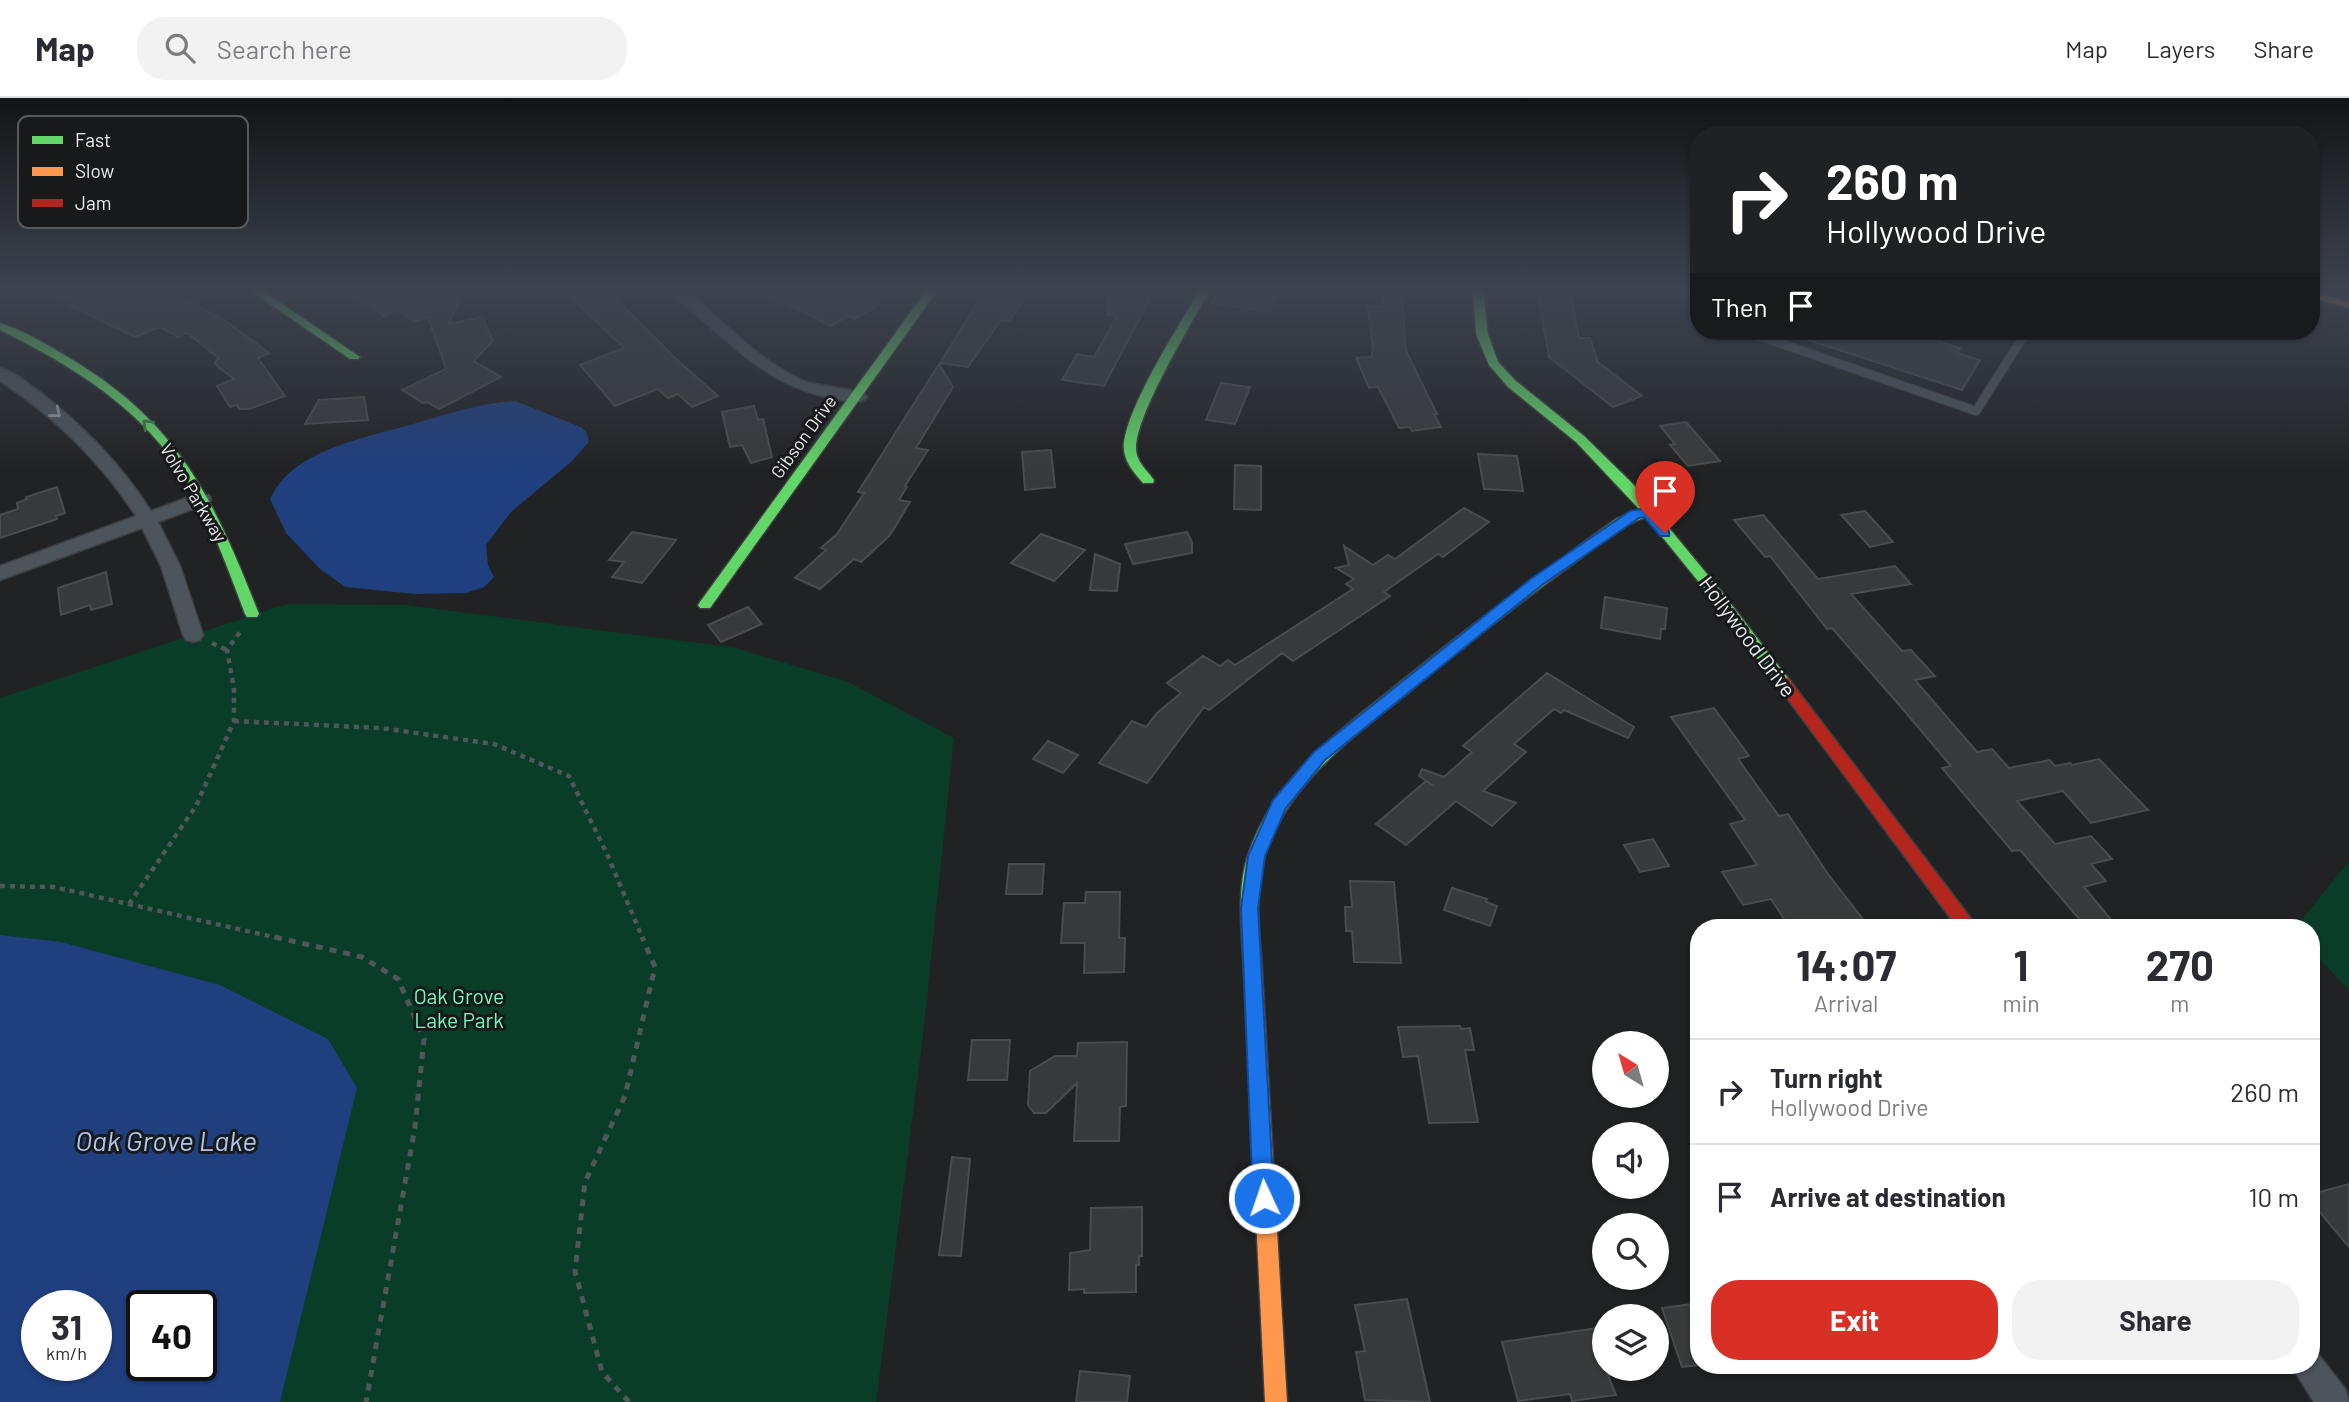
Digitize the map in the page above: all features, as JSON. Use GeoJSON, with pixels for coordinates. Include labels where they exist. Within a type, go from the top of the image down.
{"type":"FeatureCollection","features":[{"type":"Feature","properties":{"kind":"street","name":"Volvo Parkway"},"geometry":{"type":"LineString","coordinates":[[50,352],[130,407],[170,448],[202,499],[233,563],[252,614]]}},
{"type":"Feature","properties":{"kind":"street"},"geometry":{"type":"LineString","coordinates":[[346,352],[354,357]]}},
{"type":"Feature","properties":{"kind":"street"},"geometry":{"type":"LineString","coordinates":[[750,352],[785,378],[814,389],[858,397]]}},
{"type":"Feature","properties":{"kind":"street","name":"Gibson Drive"},"geometry":{"type":"LineString","coordinates":[[705,605],[890,352]]}},
{"type":"Feature","properties":{"kind":"street"},"geometry":{"type":"LineString","coordinates":[[1148,480],[1135,470],[1128,445],[1134,426],[1172,352]]}},
{"type":"Feature","properties":{"kind":"street","name":"Hollywood Drive"},"geometry":{"type":"LineString","coordinates":[[1489,352],[1493,363],[1512,384],[1580,439],[1610,468],[1716,594],[1962,919]]}},
{"type":"Feature","properties":{"kind":"street"},"geometry":{"type":"LineString","coordinates":[[0,373],[44,403],[83,436],[129,491],[175,575],[193,635]]}},
{"type":"Feature","properties":{"kind":"street"},"geometry":{"type":"LineString","coordinates":[[0,573],[202,499]]}},
{"type":"Feature","properties":{"kind":"street"},"geometry":{"type":"LineString","coordinates":[[1276,1402],[1249,908],[1256,856],[1279,805],[1320,756],[1537,582],[1621,522],[1635,514],[1647,512]]}},
{"type":"Feature","properties":{"kind":"street"},"geometry":{"type":"LineString","coordinates":[[2314,1374],[2334,1402]]}},
{"type":"Feature","properties":{"kind":"lane"},"geometry":{"type":"LineString","coordinates":[[1805,352],[1976,411],[2014,352]]}},
{"type":"Feature","properties":{"kind":"path"},"geometry":{"type":"LineString","coordinates":[[129,904],[196,806],[234,720],[234,689],[227,650]]}},
{"type":"Feature","properties":{"kind":"path"},"geometry":{"type":"LineString","coordinates":[[234,720],[381,728],[494,744],[569,776],[607,853],[655,967],[625,1096],[585,1182],[575,1271],[602,1371],[629,1402]]}},
{"type":"Feature","properties":{"kind":"path"},"geometry":{"type":"LineString","coordinates":[[0,886],[54,887],[362,957],[398,979],[424,1039],[415,1127],[366,1402]]}},
{"type":"Feature","properties":{"kind":"green space","name":"Oak Grove Lake Park"},"geometry":{"type":"Polygon","coordinates":[[[287,604],[406,605],[736,648],[848,682],[954,738],[923,1035],[876,1402],[0,1402],[0,698],[287,604]]]}},
{"type":"Feature","properties":{"kind":"green space"},"geometry":{"type":"Polygon","coordinates":[[[2349,861],[2349,990],[2320,959],[2320,919],[2302,919],[2349,861]]]}},
{"type":"Feature","properties":{"kind":"water"},"geometry":{"type":"Polygon","coordinates":[[[515,401],[581,427],[587,433],[589,442],[571,462],[511,512],[486,545],[488,565],[494,577],[484,587],[466,593],[415,594],[345,587],[320,569],[286,533],[270,499],[285,477],[310,458],[367,437],[475,407],[515,401]]]}},
{"type":"Feature","properties":{"kind":"water","name":"Oak Grove Lake"},"geometry":{"type":"Polygon","coordinates":[[[0,935],[61,942],[220,985],[328,1039],[357,1088],[280,1402],[0,1402],[0,935]]]}},
{"type":"Feature","properties":{"kind":"building"},"geometry":{"type":"Polygon","coordinates":[[[211,352],[267,352],[258,358],[285,396],[249,409],[239,409],[237,405],[230,407],[217,386],[234,379],[217,366],[215,362],[219,358],[211,352]]]}},
{"type":"Feature","properties":{"kind":"building"},"geometry":{"type":"Polygon","coordinates":[[[440,352],[483,352],[474,361],[501,377],[439,409],[402,390],[446,369],[440,352]]]}},
{"type":"Feature","properties":{"kind":"building"},"geometry":{"type":"Polygon","coordinates":[[[614,352],[669,352],[718,396],[692,407],[678,394],[668,398],[658,389],[615,406],[580,365],[614,352]]]}},
{"type":"Feature","properties":{"kind":"building"},"geometry":{"type":"Polygon","coordinates":[[[947,352],[979,352],[968,367],[940,363],[947,352]]]}},
{"type":"Feature","properties":{"kind":"building"},"geometry":{"type":"Polygon","coordinates":[[[1097,352],[1122,352],[1104,386],[1062,380],[1077,354],[1094,357],[1097,352]]]}},
{"type":"Feature","properties":{"kind":"building"},"geometry":{"type":"Polygon","coordinates":[[[1372,352],[1406,352],[1441,427],[1412,431],[1410,427],[1399,428],[1378,387],[1369,388],[1356,358],[1371,357],[1372,352]]]}},
{"type":"Feature","properties":{"kind":"building"},"geometry":{"type":"Polygon","coordinates":[[[1548,352],[1595,352],[1598,362],[1642,396],[1613,407],[1549,357],[1548,352]]]}},
{"type":"Feature","properties":{"kind":"building"},"geometry":{"type":"Polygon","coordinates":[[[1845,352],[1958,352],[1980,360],[1962,390],[1845,352]]]}},
{"type":"Feature","properties":{"kind":"building"},"geometry":{"type":"Polygon","coordinates":[[[939,364],[953,387],[916,448],[928,450],[905,486],[907,487],[899,500],[910,502],[890,535],[861,562],[854,559],[820,589],[795,578],[826,550],[821,548],[837,534],[864,493],[858,492],[939,364]]]}},
{"type":"Feature","properties":{"kind":"building"},"geometry":{"type":"Polygon","coordinates":[[[1221,383],[1250,387],[1235,424],[1206,420],[1221,383]]]}},
{"type":"Feature","properties":{"kind":"building"},"geometry":{"type":"Polygon","coordinates":[[[364,397],[368,420],[305,424],[319,400],[364,397]]]}},
{"type":"Feature","properties":{"kind":"building"},"geometry":{"type":"Polygon","coordinates":[[[754,406],[758,420],[763,419],[772,457],[751,463],[742,445],[730,447],[722,412],[754,406]]]}},
{"type":"Feature","properties":{"kind":"building"},"geometry":{"type":"Polygon","coordinates":[[[1686,422],[1720,461],[1688,466],[1670,445],[1675,444],[1660,426],[1686,422]]]}},
{"type":"Feature","properties":{"kind":"building"},"geometry":{"type":"Polygon","coordinates":[[[1051,450],[1055,487],[1025,490],[1022,452],[1051,450]]]}},
{"type":"Feature","properties":{"kind":"building"},"geometry":{"type":"Polygon","coordinates":[[[1478,454],[1517,456],[1523,491],[1484,489],[1478,454]]]}},
{"type":"Feature","properties":{"kind":"building"},"geometry":{"type":"Polygon","coordinates":[[[1235,465],[1261,466],[1261,510],[1234,509],[1235,465]]]}},
{"type":"Feature","properties":{"kind":"building"},"geometry":{"type":"Polygon","coordinates":[[[57,487],[65,513],[56,516],[57,519],[0,538],[0,515],[18,509],[17,503],[27,499],[26,497],[57,487]]]}},
{"type":"Feature","properties":{"kind":"building"},"geometry":{"type":"Polygon","coordinates":[[[1464,508],[1489,522],[1443,557],[1438,554],[1384,592],[1390,596],[1293,661],[1282,653],[1209,710],[1204,707],[1147,783],[1099,763],[1132,721],[1146,727],[1157,713],[1181,693],[1167,683],[1203,656],[1220,666],[1228,660],[1235,665],[1353,589],[1346,584],[1354,579],[1336,568],[1349,565],[1344,546],[1373,565],[1388,555],[1395,559],[1464,508]]]}},
{"type":"Feature","properties":{"kind":"building"},"geometry":{"type":"Polygon","coordinates":[[[1865,511],[1893,542],[1870,547],[1841,515],[1865,511]]]}},
{"type":"Feature","properties":{"kind":"building"},"geometry":{"type":"Polygon","coordinates":[[[1763,515],[1818,579],[1895,566],[1911,584],[1851,594],[1902,651],[1911,650],[1935,676],[1915,680],[1977,752],[1992,749],[2009,768],[2050,760],[2055,766],[2099,759],[2148,810],[2091,823],[2063,791],[2017,801],[2055,844],[2091,836],[2112,859],[2091,864],[2106,881],[2084,887],[2111,919],[2079,919],[2020,850],[2012,851],[1942,768],[1951,766],[1832,628],[1827,629],[1770,556],[1765,557],[1734,520],[1763,515]]]}},
{"type":"Feature","properties":{"kind":"building"},"geometry":{"type":"Polygon","coordinates":[[[632,532],[676,540],[642,583],[612,577],[624,562],[609,560],[632,532]]]}},
{"type":"Feature","properties":{"kind":"building"},"geometry":{"type":"Polygon","coordinates":[[[1187,532],[1192,542],[1192,553],[1133,564],[1125,544],[1187,532]]]}},
{"type":"Feature","properties":{"kind":"building"},"geometry":{"type":"Polygon","coordinates":[[[1041,534],[1085,550],[1054,581],[1011,563],[1041,534]]]}},
{"type":"Feature","properties":{"kind":"building"},"geometry":{"type":"Polygon","coordinates":[[[1095,554],[1120,564],[1117,591],[1090,590],[1095,554]]]}},
{"type":"Feature","properties":{"kind":"building"},"geometry":{"type":"Polygon","coordinates":[[[106,572],[112,604],[91,610],[90,605],[61,615],[58,588],[106,572]]]}},
{"type":"Feature","properties":{"kind":"building"},"geometry":{"type":"Polygon","coordinates":[[[1605,597],[1667,608],[1665,629],[1661,629],[1660,639],[1601,628],[1605,597]]]}},
{"type":"Feature","properties":{"kind":"building"},"geometry":{"type":"Polygon","coordinates":[[[748,607],[762,624],[721,642],[708,625],[748,607]]]}},
{"type":"Feature","properties":{"kind":"building"},"geometry":{"type":"Polygon","coordinates":[[[1547,673],[1634,727],[1628,738],[1564,710],[1561,713],[1554,709],[1514,744],[1526,752],[1483,791],[1516,803],[1492,826],[1456,801],[1406,845],[1376,824],[1426,781],[1434,786],[1419,776],[1422,769],[1444,777],[1472,752],[1463,746],[1547,673]]]}},
{"type":"Feature","properties":{"kind":"building"},"geometry":{"type":"Polygon","coordinates":[[[1714,708],[1749,756],[1738,759],[1779,816],[1788,814],[1828,874],[1862,918],[1784,919],[1771,899],[1743,905],[1722,872],[1757,865],[1730,824],[1745,820],[1671,717],[1714,708]]]}},
{"type":"Feature","properties":{"kind":"building"},"geometry":{"type":"Polygon","coordinates":[[[1048,741],[1078,755],[1063,773],[1033,759],[1048,741]]]}},
{"type":"Feature","properties":{"kind":"building"},"geometry":{"type":"Polygon","coordinates":[[[1653,839],[1669,866],[1640,872],[1624,845],[1653,839]]]}},
{"type":"Feature","properties":{"kind":"building"},"geometry":{"type":"Polygon","coordinates":[[[1009,864],[1044,864],[1042,894],[1006,894],[1009,864]]]}},
{"type":"Feature","properties":{"kind":"building"},"geometry":{"type":"Polygon","coordinates":[[[1350,881],[1394,882],[1401,963],[1354,962],[1352,931],[1346,931],[1345,907],[1352,907],[1350,881]]]}},
{"type":"Feature","properties":{"kind":"building"},"geometry":{"type":"Polygon","coordinates":[[[1452,888],[1487,899],[1486,902],[1497,906],[1490,926],[1444,910],[1452,888]]]}},
{"type":"Feature","properties":{"kind":"building"},"geometry":{"type":"Polygon","coordinates":[[[1086,892],[1120,892],[1119,938],[1125,938],[1124,972],[1084,973],[1085,943],[1061,943],[1064,903],[1085,903],[1086,892]]]}},
{"type":"Feature","properties":{"kind":"building"},"geometry":{"type":"Polygon","coordinates":[[[1460,1026],[1461,1029],[1470,1028],[1474,1050],[1465,1050],[1478,1122],[1429,1123],[1418,1056],[1403,1057],[1398,1027],[1460,1026]]]}},
{"type":"Feature","properties":{"kind":"building"},"geometry":{"type":"Polygon","coordinates":[[[972,1040],[1010,1040],[1007,1080],[968,1080],[972,1040]]]}},
{"type":"Feature","properties":{"kind":"building"},"geometry":{"type":"Polygon","coordinates":[[[1127,1042],[1126,1106],[1120,1107],[1119,1141],[1074,1141],[1077,1083],[1046,1113],[1034,1113],[1028,1105],[1030,1071],[1055,1056],[1077,1056],[1078,1043],[1127,1042]]]}},
{"type":"Feature","properties":{"kind":"building"},"geometry":{"type":"Polygon","coordinates":[[[952,1157],[970,1159],[961,1256],[939,1255],[952,1157]]]}},
{"type":"Feature","properties":{"kind":"building"},"geometry":{"type":"Polygon","coordinates":[[[2349,1184],[2349,1247],[2320,1213],[2320,1192],[2349,1184]]]}},
{"type":"Feature","properties":{"kind":"building"},"geometry":{"type":"Polygon","coordinates":[[[1142,1207],[1142,1256],[1139,1256],[1139,1265],[1136,1265],[1136,1292],[1084,1293],[1084,1289],[1069,1290],[1070,1253],[1090,1250],[1091,1208],[1142,1207]]]}},
{"type":"Feature","properties":{"kind":"building"},"geometry":{"type":"Polygon","coordinates":[[[1407,1299],[1430,1402],[1365,1400],[1356,1352],[1365,1351],[1355,1305],[1407,1299]]]}},
{"type":"Feature","properties":{"kind":"building"},"geometry":{"type":"Polygon","coordinates":[[[1690,1304],[1690,1366],[1682,1367],[1669,1329],[1669,1307],[1690,1304]]]}},
{"type":"Feature","properties":{"kind":"building"},"geometry":{"type":"Polygon","coordinates":[[[1592,1329],[1592,1381],[1610,1381],[1616,1395],[1572,1401],[1570,1394],[1518,1401],[1502,1342],[1592,1329]]]}},
{"type":"Feature","properties":{"kind":"building"},"geometry":{"type":"Polygon","coordinates":[[[1080,1371],[1130,1376],[1127,1402],[1076,1402],[1080,1371]]]}},
{"type":"Feature","properties":{"kind":"traffic: fast"},"geometry":{"type":"LineString","coordinates":[[51,352],[100,383],[145,420],[165,441],[203,499],[252,614]]}},
{"type":"Feature","properties":{"kind":"traffic: fast"},"geometry":{"type":"LineString","coordinates":[[346,352],[354,357]]}},
{"type":"Feature","properties":{"kind":"traffic: fast"},"geometry":{"type":"LineString","coordinates":[[705,605],[888,352]]}},
{"type":"Feature","properties":{"kind":"traffic: fast"},"geometry":{"type":"LineString","coordinates":[[1148,480],[1132,457],[1132,434],[1170,352]]}},
{"type":"Feature","properties":{"kind":"traffic: fast"},"geometry":{"type":"LineString","coordinates":[[1489,352],[1493,363],[1512,384],[1580,439],[1627,486],[1716,594],[1783,682]]}},
{"type":"Feature","properties":{"kind":"traffic: fast"},"geometry":{"type":"LineString","coordinates":[[1253,971],[1249,907],[1256,856],[1279,805],[1320,756],[1486,620],[1621,522],[1647,512]]}},
{"type":"Feature","properties":{"kind":"traffic: slow"},"geometry":{"type":"LineString","coordinates":[[1253,971],[1276,1402]]}},
{"type":"Feature","properties":{"kind":"traffic: jam"},"geometry":{"type":"LineString","coordinates":[[1783,682],[1962,919]]}},
{"type":"Feature","properties":{"kind":"route"},"geometry":{"type":"LineString","coordinates":[[1264,1198],[1249,908],[1256,856],[1279,805],[1300,776],[1365,717],[1438,662],[1486,620],[1621,522],[1635,514],[1647,512],[1665,533]]}}]}
